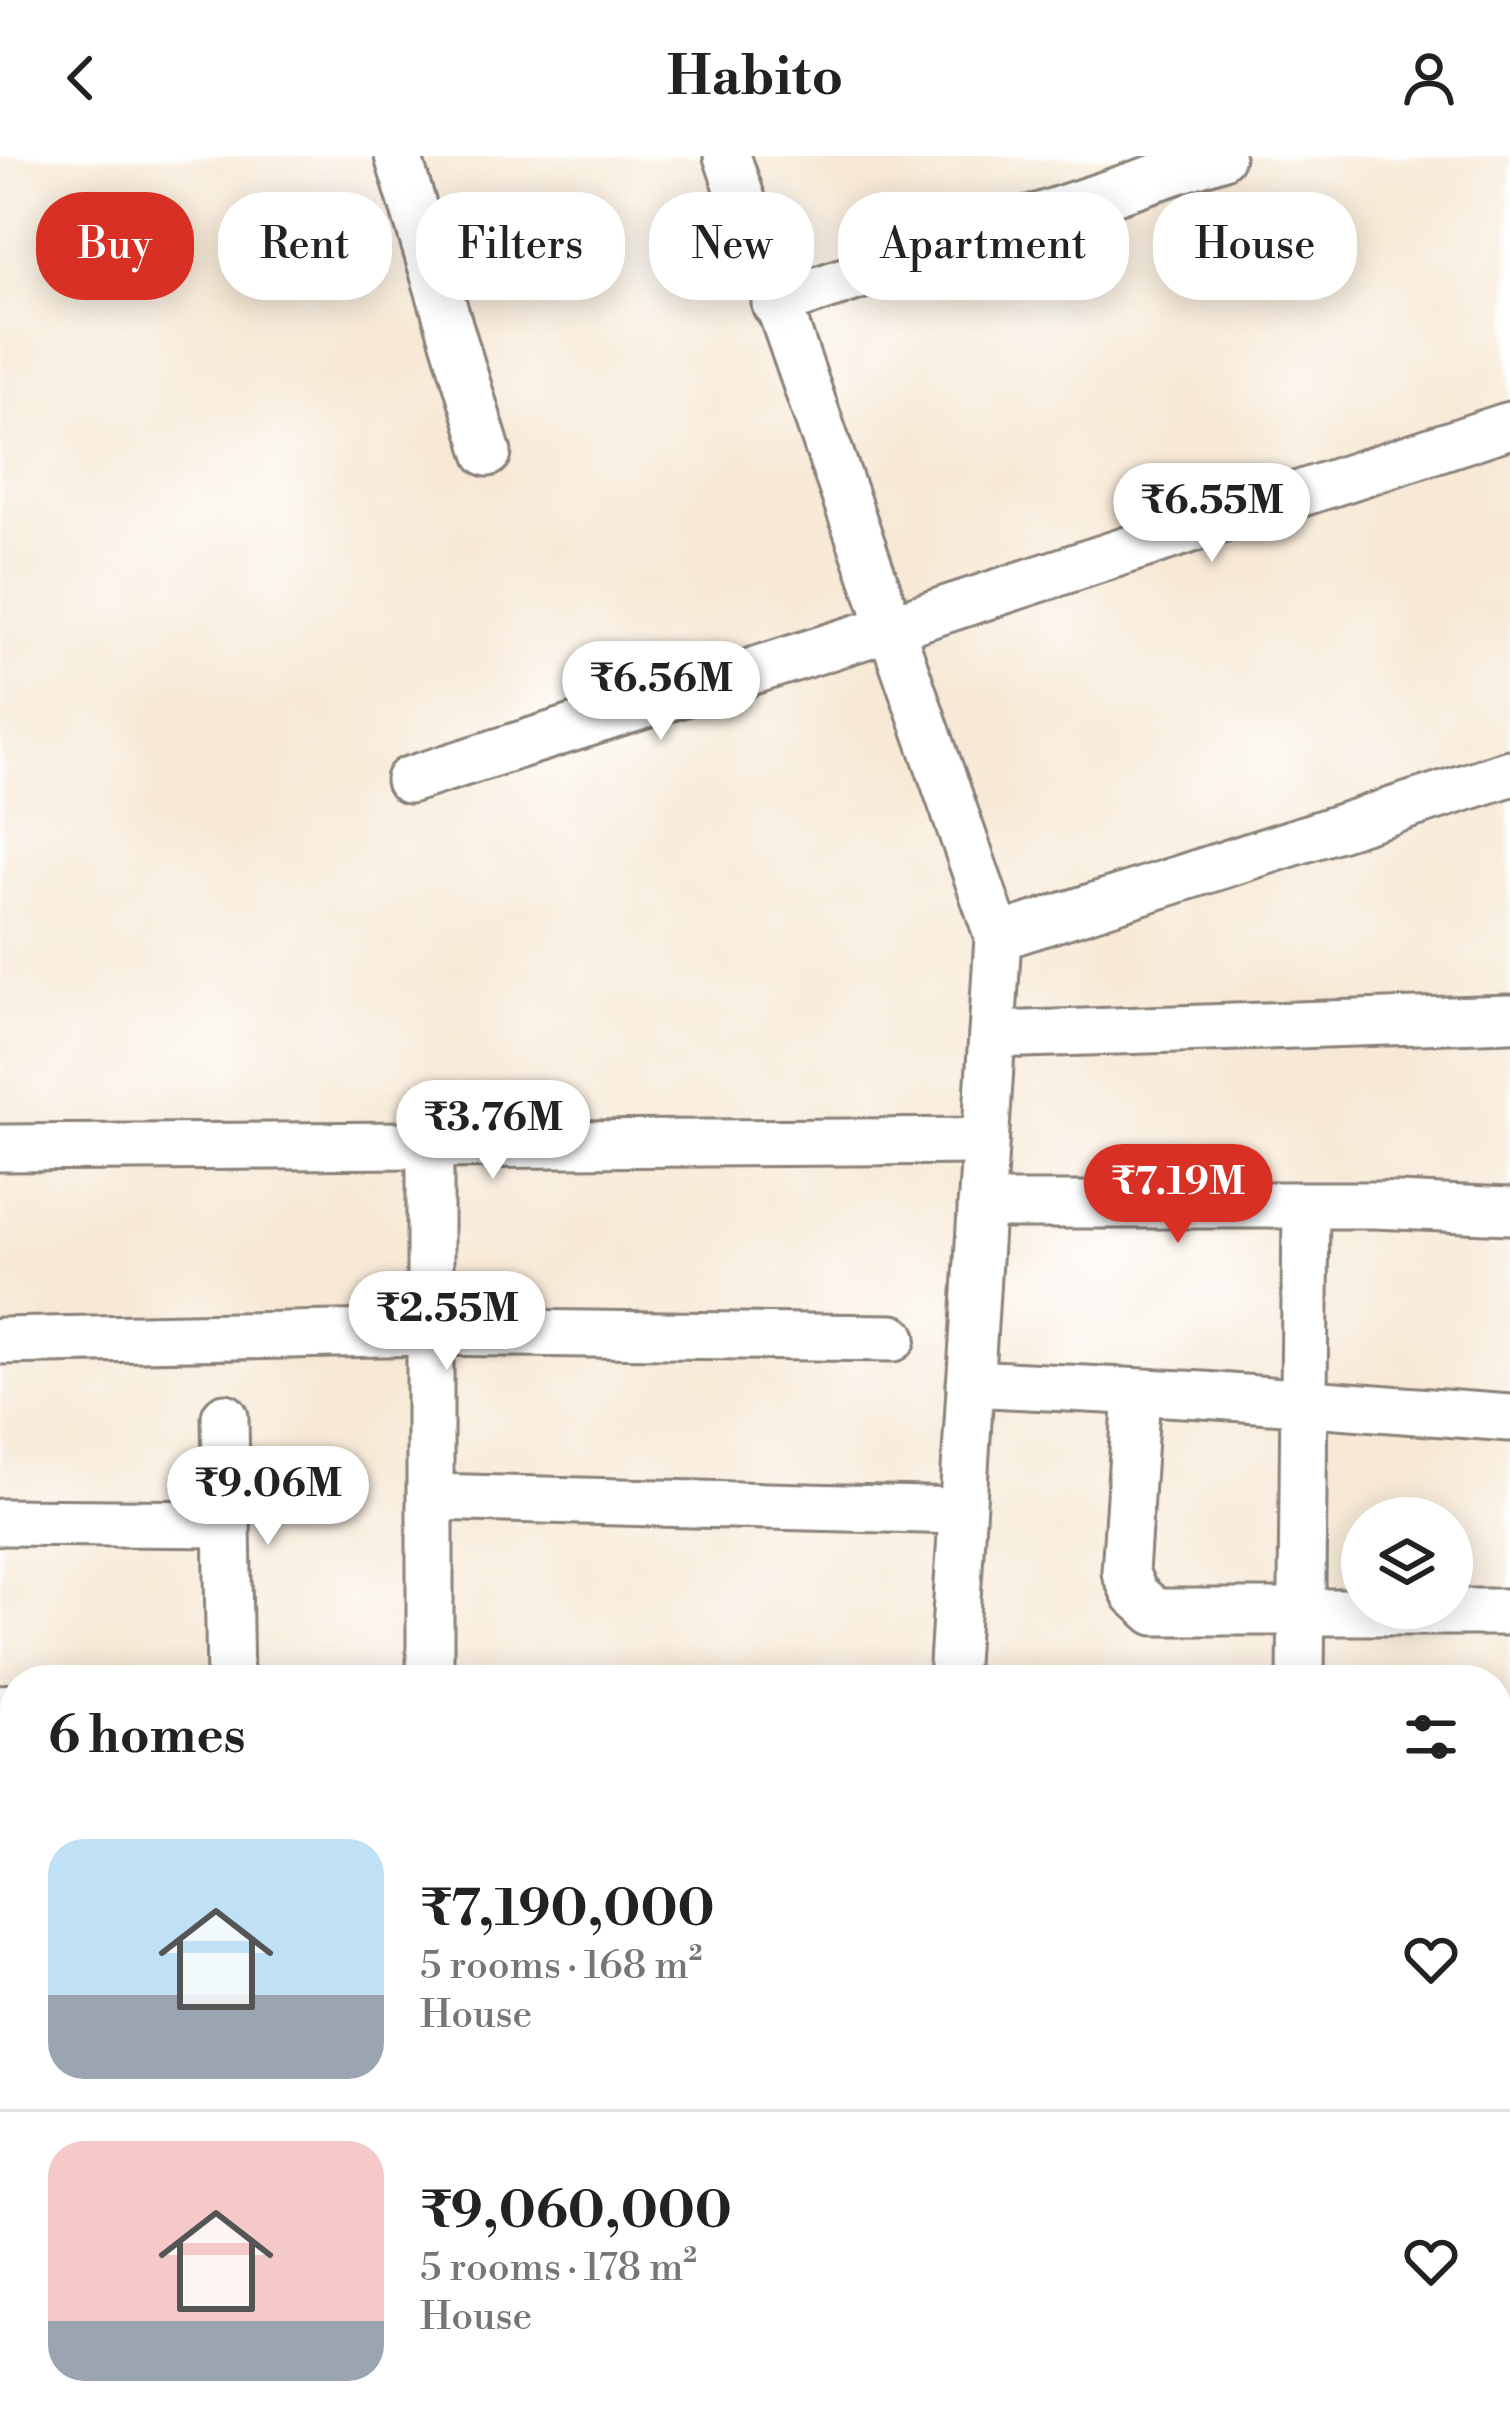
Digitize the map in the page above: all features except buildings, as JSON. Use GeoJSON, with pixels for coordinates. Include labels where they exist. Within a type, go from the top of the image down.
{"type":"FeatureCollection","features":[{"type":"Feature","properties":{"kind":"street"},"geometry":{"type":"LineString","coordinates":[[398,156],[488,453]]}},
{"type":"Feature","properties":{"kind":"street"},"geometry":{"type":"LineString","coordinates":[[727,156],[998,937],[953,1665]]}},
{"type":"Feature","properties":{"kind":"street"},"geometry":{"type":"LineString","coordinates":[[776,304],[1221,156]]}},
{"type":"Feature","properties":{"kind":"street"},"geometry":{"type":"LineString","coordinates":[[409,780],[1510,425]]}},
{"type":"Feature","properties":{"kind":"street"},"geometry":{"type":"LineString","coordinates":[[998,937],[1510,773]]}},
{"type":"Feature","properties":{"kind":"street"},"geometry":{"type":"LineString","coordinates":[[992,1035],[1510,1018]]}},
{"type":"Feature","properties":{"kind":"street"},"geometry":{"type":"LineString","coordinates":[[0,1148],[985,1141]]}},
{"type":"Feature","properties":{"kind":"street"},"geometry":{"type":"LineString","coordinates":[[430,1142],[430,1665]]}},
{"type":"Feature","properties":{"kind":"street"},"geometry":{"type":"LineString","coordinates":[[981,1205],[1510,1211]]}},
{"type":"Feature","properties":{"kind":"street"},"geometry":{"type":"LineString","coordinates":[[1301,1665],[1306,1206]]}},
{"type":"Feature","properties":{"kind":"street"},"geometry":{"type":"LineString","coordinates":[[0,1341],[430,1332],[893,1338]]}},
{"type":"Feature","properties":{"kind":"street"},"geometry":{"type":"LineString","coordinates":[[970,1384],[1510,1418]]}},
{"type":"Feature","properties":{"kind":"street"},"geometry":{"type":"LineString","coordinates":[[1137,1393],[1125,1572],[1135,1594],[1155,1612],[1510,1612]]}},
{"type":"Feature","properties":{"kind":"street"},"geometry":{"type":"LineString","coordinates":[[225,1417],[230,1665]]}},
{"type":"Feature","properties":{"kind":"street"},"geometry":{"type":"LineString","coordinates":[[431,1497],[962,1511]]}},
{"type":"Feature","properties":{"kind":"street"},"geometry":{"type":"LineString","coordinates":[[0,1522],[227,1523]]}}]}
